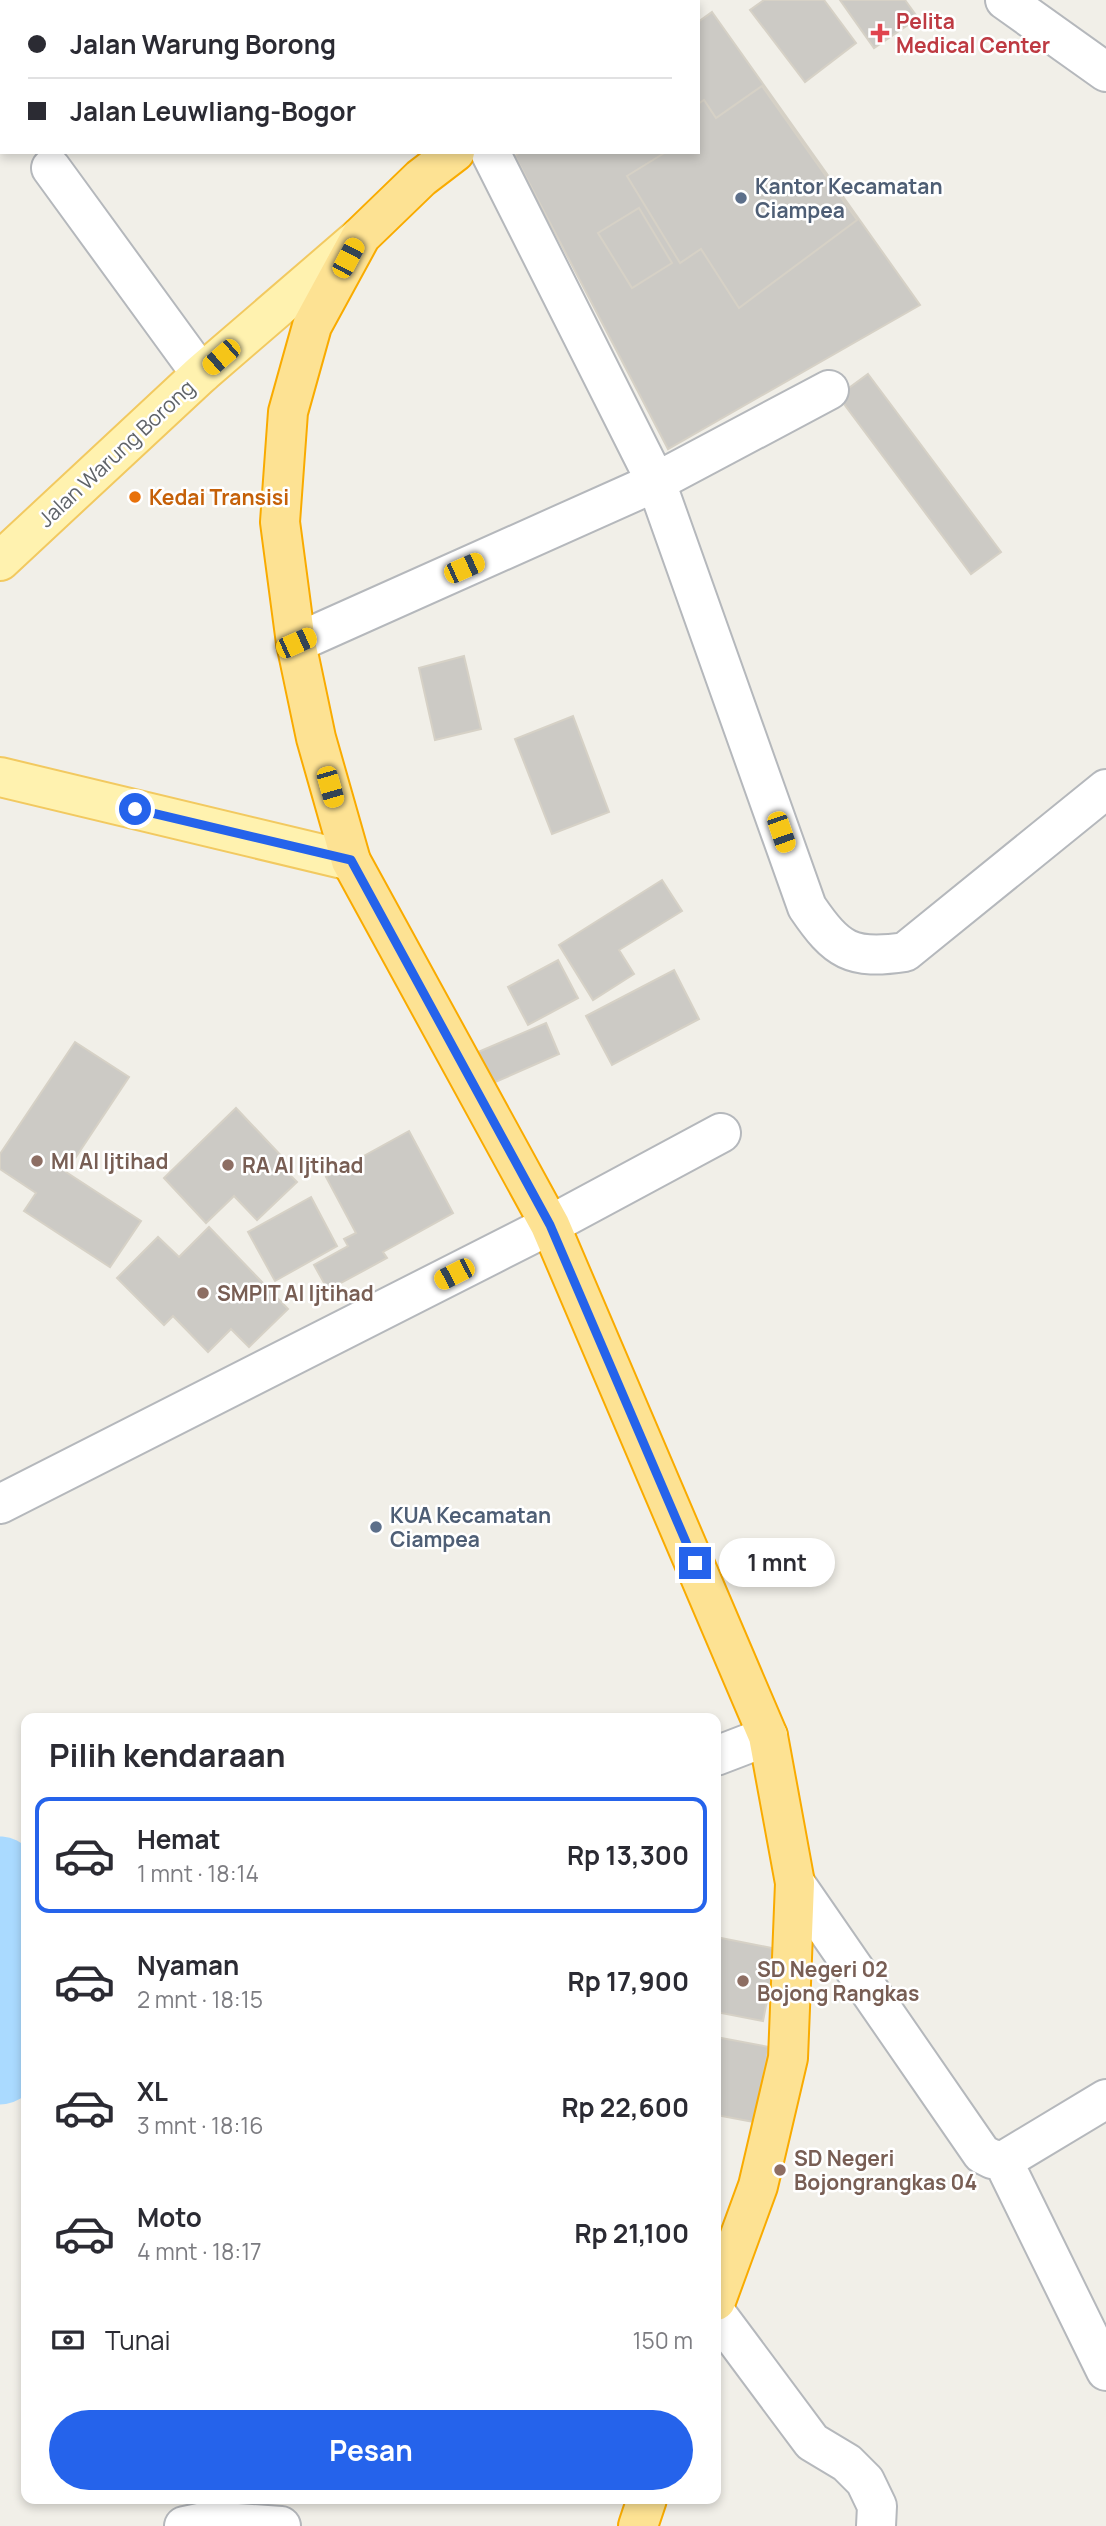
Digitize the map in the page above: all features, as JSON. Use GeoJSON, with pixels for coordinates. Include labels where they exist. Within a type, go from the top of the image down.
{"type":"FeatureCollection","features":[{"type":"Feature","properties":{"kind":"highway"},"geometry":{"type":"LineString","coordinates":[[452,154],[421,178],[360,236],[312,326],[288,412],[281,522],[296,643],[316,738],[351,860],[550,1225],[768,1736],[795,1883],[788,2058],[758,2186],[721,2287]]}},
{"type":"Feature","properties":{"kind":"highway"},"geometry":{"type":"LineString","coordinates":[[638,2526],[645,2504]]}},
{"type":"Feature","properties":{"kind":"main road","name":"Jalan Warung Borong"},"geometry":{"type":"LineString","coordinates":[[0,561],[201,374],[360,236]]}},
{"type":"Feature","properties":{"kind":"main road"},"geometry":{"type":"LineString","coordinates":[[0,777],[351,860]]}},
{"type":"Feature","properties":{"kind":"street"},"geometry":{"type":"LineString","coordinates":[[1005,0],[1106,72]]}},
{"type":"Feature","properties":{"kind":"street"},"geometry":{"type":"LineString","coordinates":[[491,154],[656,482],[807,906],[826,934],[849,951],[876,956],[905,952],[1106,789]]}},
{"type":"Feature","properties":{"kind":"street"},"geometry":{"type":"LineString","coordinates":[[51,168],[201,374]]}},
{"type":"Feature","properties":{"kind":"street"},"geometry":{"type":"LineString","coordinates":[[296,643],[656,482],[829,390]]}},
{"type":"Feature","properties":{"kind":"street"},"geometry":{"type":"LineString","coordinates":[[0,1504],[550,1225],[721,1133]]}},
{"type":"Feature","properties":{"kind":"street"},"geometry":{"type":"LineString","coordinates":[[721,1754],[768,1736]]}},
{"type":"Feature","properties":{"kind":"street"},"geometry":{"type":"LineString","coordinates":[[795,1883],[982,2154],[1003,2161],[1106,2099]]}},
{"type":"Feature","properties":{"kind":"street"},"geometry":{"type":"LineString","coordinates":[[1003,2161],[1106,2371]]}},
{"type":"Feature","properties":{"kind":"street"},"geometry":{"type":"LineString","coordinates":[[721,2320],[812,2442],[847,2463],[865,2481],[877,2506],[876,2526]]}},
{"type":"Feature","properties":{"kind":"street"},"geometry":{"type":"LineString","coordinates":[[184,2526],[208,2521],[281,2526]]}},
{"type":"Feature","properties":{"kind":"building"},"geometry":{"type":"Polygon","coordinates":[[[764,0],[824,0],[856,43],[805,82],[750,10],[764,0]]]}},
{"type":"Feature","properties":{"kind":"building","name":"Pelita Medical Center"},"geometry":{"type":"Polygon","coordinates":[[[840,0],[905,0],[918,18],[874,48],[840,0]]]}},
{"type":"Feature","properties":{"kind":"building"},"geometry":{"type":"Polygon","coordinates":[[[712,12],[920,305],[668,449],[515,156],[700,154],[700,21],[712,12]]]}},
{"type":"Feature","properties":{"kind":"building","name":"Kantor Kecamatan Ciampea"},"geometry":{"type":"Polygon","coordinates":[[[762,86],[857,220],[739,308],[701,249],[680,263],[627,176],[663,154],[700,154],[700,103],[704,100],[716,118],[762,86]]]}},
{"type":"Feature","properties":{"kind":"building"},"geometry":{"type":"Polygon","coordinates":[[[639,208],[672,263],[632,288],[598,233],[639,208]]]}},
{"type":"Feature","properties":{"kind":"building"},"geometry":{"type":"Polygon","coordinates":[[[868,374],[1001,552],[971,574],[838,396],[868,374]]]}},
{"type":"Feature","properties":{"kind":"building"},"geometry":{"type":"Polygon","coordinates":[[[464,656],[481,729],[435,740],[419,668],[464,656]]]}},
{"type":"Feature","properties":{"kind":"building"},"geometry":{"type":"Polygon","coordinates":[[[573,716],[609,812],[552,834],[515,739],[573,716]]]}},
{"type":"Feature","properties":{"kind":"building"},"geometry":{"type":"Polygon","coordinates":[[[662,880],[682,911],[619,950],[634,974],[593,1000],[559,945],[662,880]]]}},
{"type":"Feature","properties":{"kind":"building"},"geometry":{"type":"Polygon","coordinates":[[[558,960],[578,998],[528,1025],[508,987],[558,960]]]}},
{"type":"Feature","properties":{"kind":"building"},"geometry":{"type":"Polygon","coordinates":[[[674,970],[699,1019],[612,1065],[586,1016],[674,970]]]}},
{"type":"Feature","properties":{"kind":"building"},"geometry":{"type":"Polygon","coordinates":[[[546,1023],[559,1054],[484,1087],[471,1055],[546,1023]]]}},
{"type":"Feature","properties":{"kind":"building","name":"MI Al Ijtihad"},"geometry":{"type":"Polygon","coordinates":[[[75,1042],[129,1077],[66,1172],[141,1221],[110,1267],[24,1211],[36,1193],[0,1169],[0,1154],[75,1042]]]}},
{"type":"Feature","properties":{"kind":"building"},"geometry":{"type":"Polygon","coordinates":[[[236,1108],[287,1162],[282,1167],[297,1182],[257,1220],[234,1196],[206,1223],[164,1178],[236,1108]]]}},
{"type":"Feature","properties":{"kind":"building"},"geometry":{"type":"Polygon","coordinates":[[[409,1131],[453,1213],[383,1252],[387,1258],[328,1290],[314,1265],[348,1246],[344,1239],[356,1233],[326,1177],[409,1131]]]}},
{"type":"Feature","properties":{"kind":"building"},"geometry":{"type":"Polygon","coordinates":[[[311,1197],[337,1246],[275,1281],[248,1232],[311,1197]]]}},
{"type":"Feature","properties":{"kind":"building","name":"SMPIT Al Ijtihad"},"geometry":{"type":"Polygon","coordinates":[[[209,1227],[288,1309],[249,1347],[231,1329],[208,1352],[173,1316],[164,1325],[117,1278],[158,1237],[179,1257],[209,1227]]]}},
{"type":"Feature","properties":{"kind":"building","name":"SD Negeri 02 Bojong Rangkas"},"geometry":{"type":"Polygon","coordinates":[[[721,1938],[777,1949],[763,2021],[721,2013],[721,1938]]]}},
{"type":"Feature","properties":{"kind":"building","name":"SD Negeri 02 Bojong Rangkas"},"geometry":{"type":"Polygon","coordinates":[[[721,2038],[769,2047],[754,2122],[721,2116],[721,2038]]]}},
{"type":"Feature","properties":{"kind":"waterway"},"geometry":{"type":"LineString","coordinates":[[0,1875],[21,1936]]}},
{"type":"Feature","properties":{"kind":"waterway"},"geometry":{"type":"LineString","coordinates":[[0,2066],[21,1979]]}},
{"type":"Feature","properties":{"kind":"place","name":"Pelita Medical Center"},"geometry":{"type":"Point","coordinates":[880,33]}},
{"type":"Feature","properties":{"kind":"place","name":"Kantor Kecamatan Ciampea"},"geometry":{"type":"Point","coordinates":[741,198]}},
{"type":"Feature","properties":{"kind":"place","name":"Kedai Transisi"},"geometry":{"type":"Point","coordinates":[135,497]}},
{"type":"Feature","properties":{"kind":"place","name":"MI Al Ijtihad"},"geometry":{"type":"Point","coordinates":[37,1161]}},
{"type":"Feature","properties":{"kind":"place","name":"RA Al Ijtihad"},"geometry":{"type":"Point","coordinates":[228,1165]}},
{"type":"Feature","properties":{"kind":"place","name":"SMPIT Al Ijtihad"},"geometry":{"type":"Point","coordinates":[203,1293]}},
{"type":"Feature","properties":{"kind":"place","name":"KUA Kecamatan Ciampea"},"geometry":{"type":"Point","coordinates":[376,1527]}},
{"type":"Feature","properties":{"kind":"place","name":"SD Negeri 02 Bojong Rangkas"},"geometry":{"type":"Point","coordinates":[743,1981]}},
{"type":"Feature","properties":{"kind":"place","name":"SD Negeri Bojongrangkas 04"},"geometry":{"type":"Point","coordinates":[780,2170]}},
{"type":"Feature","properties":{"kind":"route"},"geometry":{"type":"LineString","coordinates":[[135,809],[351,860],[550,1225],[695,1563]]}}]}
